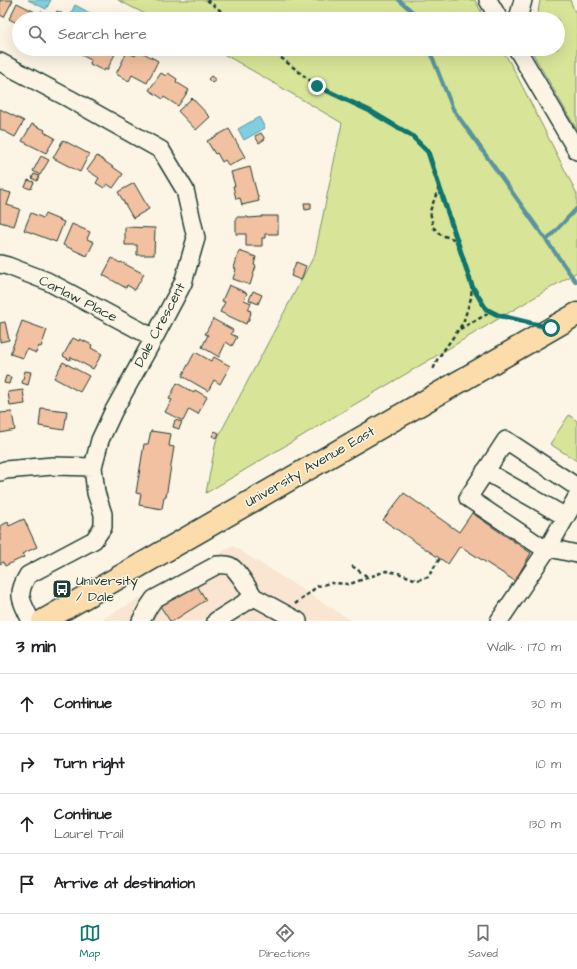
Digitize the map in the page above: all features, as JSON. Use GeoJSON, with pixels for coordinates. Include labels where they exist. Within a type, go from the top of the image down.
{"type":"FeatureCollection","features":[{"type":"Feature","properties":{"kind":"main road","name":"University Avenue East"},"geometry":{"type":"LineString","coordinates":[[43,621],[577,314]]}},
{"type":"Feature","properties":{"kind":"street"},"geometry":{"type":"LineString","coordinates":[[488,0],[495,12]]}},
{"type":"Feature","properties":{"kind":"street"},"geometry":{"type":"LineString","coordinates":[[520,12],[523,0]]}},
{"type":"Feature","properties":{"kind":"street"},"geometry":{"type":"LineString","coordinates":[[521,56],[577,151]]}},
{"type":"Feature","properties":{"kind":"street","name":"Dale Crescent"},"geometry":{"type":"LineString","coordinates":[[0,62],[161,150],[185,190],[196,238],[183,282],[154,338],[112,412],[100,440],[93,467],[96,493],[103,514],[103,527],[94,540],[28,575],[22,585],[20,596],[31,621]]}},
{"type":"Feature","properties":{"kind":"street","name":"Carlaw Place"},"geometry":{"type":"LineString","coordinates":[[0,264],[47,281],[154,338]]}},
{"type":"Feature","properties":{"kind":"street"},"geometry":{"type":"LineString","coordinates":[[577,487],[506,440],[468,498],[540,546],[577,554]]}},
{"type":"Feature","properties":{"kind":"street"},"geometry":{"type":"LineString","coordinates":[[0,472],[5,470],[53,466],[93,467]]}},
{"type":"Feature","properties":{"kind":"street"},"geometry":{"type":"LineString","coordinates":[[485,471],[566,517]]}},
{"type":"Feature","properties":{"kind":"street"},"geometry":{"type":"LineString","coordinates":[[499,621],[548,548],[577,497]]}},
{"type":"Feature","properties":{"kind":"street"},"geometry":{"type":"LineString","coordinates":[[141,621],[154,599],[217,565],[224,564],[231,566],[236,571],[254,597],[291,617]]}},
{"type":"Feature","properties":{"kind":"street"},"geometry":{"type":"LineString","coordinates":[[216,621],[254,597]]}},
{"type":"Feature","properties":{"kind":"path"},"geometry":{"type":"LineString","coordinates":[[207,0],[222,12]]}},
{"type":"Feature","properties":{"kind":"path"},"geometry":{"type":"LineString","coordinates":[[279,56],[317,86],[370,111],[412,136],[428,152],[472,286],[486,309],[498,315],[551,328]]}},
{"type":"Feature","properties":{"kind":"path"},"geometry":{"type":"LineString","coordinates":[[440,187],[430,211],[433,227],[441,235],[457,240]]}},
{"type":"Feature","properties":{"kind":"path"},"geometry":{"type":"LineString","coordinates":[[433,370],[437,360],[463,323],[471,298],[472,286]]}},
{"type":"Feature","properties":{"kind":"path"},"geometry":{"type":"LineString","coordinates":[[458,329],[491,312]]}},
{"type":"Feature","properties":{"kind":"path"},"geometry":{"type":"LineString","coordinates":[[291,617],[318,586],[330,583],[350,584],[386,571],[417,580],[428,577],[440,558]]}},
{"type":"Feature","properties":{"kind":"path"},"geometry":{"type":"LineString","coordinates":[[352,566],[368,577]]}},
{"type":"Feature","properties":{"kind":"shaded area"},"geometry":{"type":"Polygon","coordinates":[[[233,546],[352,621],[99,621],[233,546]]]}},
{"type":"Feature","properties":{"kind":"green space"},"geometry":{"type":"Polygon","coordinates":[[[118,0],[475,0],[481,12],[141,12],[118,0]]]}},
{"type":"Feature","properties":{"kind":"green space"},"geometry":{"type":"Polygon","coordinates":[[[540,0],[570,0],[577,17],[577,130],[534,56],[565,56],[565,12],[538,12],[540,0]]]}},
{"type":"Feature","properties":{"kind":"green space"},"geometry":{"type":"Polygon","coordinates":[[[227,56],[506,56],[577,194],[577,272],[206,493],[216,441],[315,254],[342,123],[227,56]]]}},
{"type":"Feature","properties":{"kind":"green space"},"geometry":{"type":"Polygon","coordinates":[[[569,415],[577,421],[577,461],[550,444],[569,415]]]}},
{"type":"Feature","properties":{"kind":"water"},"geometry":{"type":"Polygon","coordinates":[[[28,0],[51,0],[46,9],[28,0]]]}},
{"type":"Feature","properties":{"kind":"water"},"geometry":{"type":"Polygon","coordinates":[[[75,5],[88,12],[72,12],[75,5]]]}},
{"type":"Feature","properties":{"kind":"water"},"geometry":{"type":"Polygon","coordinates":[[[259,117],[265,128],[244,140],[238,129],[259,117]]]}},
{"type":"Feature","properties":{"kind":"building"},"geometry":{"type":"Polygon","coordinates":[[[0,0],[13,0],[4,17],[0,15],[0,0]]]}},
{"type":"Feature","properties":{"kind":"building"},"geometry":{"type":"Polygon","coordinates":[[[17,3],[35,12],[12,12],[17,3]]]}},
{"type":"Feature","properties":{"kind":"building"},"geometry":{"type":"Polygon","coordinates":[[[12,13],[12,20],[9,19],[12,13]]]}},
{"type":"Feature","properties":{"kind":"building"},"geometry":{"type":"Polygon","coordinates":[[[83,56],[114,56],[107,70],[105,69],[104,71],[90,64],[91,60],[83,56]]]}},
{"type":"Feature","properties":{"kind":"building"},"geometry":{"type":"Polygon","coordinates":[[[125,56],[149,56],[158,61],[147,83],[132,75],[129,81],[116,74],[125,56]]]}},
{"type":"Feature","properties":{"kind":"building"},"geometry":{"type":"Polygon","coordinates":[[[161,73],[166,76],[168,73],[177,79],[176,82],[189,90],[178,106],[149,90],[161,73]]]}},
{"type":"Feature","properties":{"kind":"building"},"geometry":{"type":"Polygon","coordinates":[[[211,76],[216,80],[212,83],[208,79],[211,76]]]}},
{"type":"Feature","properties":{"kind":"building"},"geometry":{"type":"Polygon","coordinates":[[[192,98],[210,117],[196,130],[178,111],[192,98]]]}},
{"type":"Feature","properties":{"kind":"building"},"geometry":{"type":"Polygon","coordinates":[[[0,109],[24,121],[15,137],[0,129],[0,109]]]}},
{"type":"Feature","properties":{"kind":"building"},"geometry":{"type":"Polygon","coordinates":[[[32,124],[45,130],[44,132],[55,138],[46,153],[22,141],[32,124]]]}},
{"type":"Feature","properties":{"kind":"building"},"geometry":{"type":"Polygon","coordinates":[[[229,129],[245,157],[229,166],[225,160],[222,162],[207,141],[229,129]]]}},
{"type":"Feature","properties":{"kind":"building"},"geometry":{"type":"Polygon","coordinates":[[[261,133],[265,139],[259,143],[255,136],[261,133]]]}},
{"type":"Feature","properties":{"kind":"building"},"geometry":{"type":"Polygon","coordinates":[[[63,140],[89,154],[80,172],[53,158],[63,140]]]}},
{"type":"Feature","properties":{"kind":"building"},"geometry":{"type":"Polygon","coordinates":[[[41,156],[49,160],[40,175],[33,171],[41,156]]]}},
{"type":"Feature","properties":{"kind":"building"},"geometry":{"type":"Polygon","coordinates":[[[97,156],[123,174],[113,188],[107,184],[104,188],[96,183],[99,178],[87,170],[97,156]]]}},
{"type":"Feature","properties":{"kind":"building"},"geometry":{"type":"Polygon","coordinates":[[[250,167],[259,201],[242,205],[240,198],[236,199],[233,186],[235,186],[231,172],[250,167]]]}},
{"type":"Feature","properties":{"kind":"building"},"geometry":{"type":"Polygon","coordinates":[[[34,174],[39,176],[37,181],[32,178],[34,174]]]}},
{"type":"Feature","properties":{"kind":"building"},"geometry":{"type":"Polygon","coordinates":[[[28,180],[34,182],[31,189],[25,187],[28,180]]]}},
{"type":"Feature","properties":{"kind":"building"},"geometry":{"type":"Polygon","coordinates":[[[134,183],[149,209],[133,218],[118,192],[134,183]]]}},
{"type":"Feature","properties":{"kind":"building"},"geometry":{"type":"Polygon","coordinates":[[[0,190],[11,193],[7,205],[20,209],[14,226],[0,222],[0,190]]]}},
{"type":"Feature","properties":{"kind":"building"},"geometry":{"type":"Polygon","coordinates":[[[304,203],[311,203],[311,209],[305,210],[304,203]]]}},
{"type":"Feature","properties":{"kind":"building"},"geometry":{"type":"Polygon","coordinates":[[[31,213],[43,218],[45,214],[64,222],[56,242],[24,230],[31,213]]]}},
{"type":"Feature","properties":{"kind":"building"},"geometry":{"type":"Polygon","coordinates":[[[278,216],[278,234],[265,234],[265,238],[262,238],[262,246],[246,246],[246,234],[236,234],[236,217],[248,218],[278,216]]]}},
{"type":"Feature","properties":{"kind":"building"},"geometry":{"type":"Polygon","coordinates":[[[72,224],[90,232],[87,239],[94,242],[87,256],[63,245],[72,224]]]}},
{"type":"Feature","properties":{"kind":"building"},"geometry":{"type":"Polygon","coordinates":[[[125,227],[155,228],[154,255],[137,255],[137,245],[125,245],[125,227]]]}},
{"type":"Feature","properties":{"kind":"building"},"geometry":{"type":"Polygon","coordinates":[[[239,251],[256,257],[254,265],[256,266],[250,285],[233,279],[236,269],[234,268],[239,251]]]}},
{"type":"Feature","properties":{"kind":"building"},"geometry":{"type":"Polygon","coordinates":[[[112,258],[144,274],[135,290],[127,285],[126,288],[103,275],[112,258]]]}},
{"type":"Feature","properties":{"kind":"building"},"geometry":{"type":"Polygon","coordinates":[[[296,262],[306,266],[301,280],[291,276],[296,262]]]}},
{"type":"Feature","properties":{"kind":"building"},"geometry":{"type":"Polygon","coordinates":[[[229,285],[247,293],[244,300],[251,303],[248,310],[251,311],[251,313],[246,324],[220,312],[225,302],[222,301],[229,285]]]}},
{"type":"Feature","properties":{"kind":"building"},"geometry":{"type":"Polygon","coordinates":[[[253,291],[262,295],[258,304],[249,300],[253,291]]]}},
{"type":"Feature","properties":{"kind":"building"},"geometry":{"type":"Polygon","coordinates":[[[213,319],[233,330],[231,334],[237,337],[232,346],[226,342],[219,357],[202,347],[208,335],[205,334],[213,319]]]}},
{"type":"Feature","properties":{"kind":"building"},"geometry":{"type":"Polygon","coordinates":[[[22,321],[47,330],[41,347],[39,346],[36,353],[27,349],[23,358],[10,354],[22,321]]]}},
{"type":"Feature","properties":{"kind":"building"},"geometry":{"type":"Polygon","coordinates":[[[5,322],[9,340],[0,342],[0,323],[5,322]]]}},
{"type":"Feature","properties":{"kind":"building"},"geometry":{"type":"Polygon","coordinates":[[[73,338],[79,341],[80,339],[92,345],[91,348],[102,354],[93,369],[71,357],[70,360],[63,356],[73,338]]]}},
{"type":"Feature","properties":{"kind":"building"},"geometry":{"type":"Polygon","coordinates":[[[195,352],[211,361],[214,357],[230,366],[220,384],[214,380],[208,391],[182,376],[195,352]]]}},
{"type":"Feature","properties":{"kind":"building"},"geometry":{"type":"Polygon","coordinates":[[[63,362],[89,376],[80,392],[54,378],[63,362]]]}},
{"type":"Feature","properties":{"kind":"building"},"geometry":{"type":"Polygon","coordinates":[[[25,371],[31,372],[28,385],[22,383],[25,371]]]}},
{"type":"Feature","properties":{"kind":"building"},"geometry":{"type":"Polygon","coordinates":[[[6,376],[11,377],[9,384],[4,383],[6,376]]]}},
{"type":"Feature","properties":{"kind":"building"},"geometry":{"type":"Polygon","coordinates":[[[177,383],[194,393],[195,390],[207,397],[198,414],[189,409],[183,421],[165,412],[172,400],[169,399],[177,383]]]}},
{"type":"Feature","properties":{"kind":"building"},"geometry":{"type":"Polygon","coordinates":[[[23,390],[25,404],[10,406],[8,392],[23,390]]]}},
{"type":"Feature","properties":{"kind":"building"},"geometry":{"type":"Polygon","coordinates":[[[41,408],[67,411],[64,430],[39,426],[41,408]]]}},
{"type":"Feature","properties":{"kind":"building"},"geometry":{"type":"Polygon","coordinates":[[[12,412],[15,430],[0,433],[0,413],[12,412]]]}},
{"type":"Feature","properties":{"kind":"building"},"geometry":{"type":"Polygon","coordinates":[[[175,420],[182,422],[179,429],[173,427],[175,420]]]}},
{"type":"Feature","properties":{"kind":"building"},"geometry":{"type":"Polygon","coordinates":[[[151,431],[171,434],[169,446],[174,447],[166,497],[164,497],[162,509],[139,505],[141,494],[136,493],[144,444],[148,444],[151,431]]]}},
{"type":"Feature","properties":{"kind":"building"},"geometry":{"type":"Polygon","coordinates":[[[215,431],[219,433],[217,438],[212,436],[215,431]]]}},
{"type":"Feature","properties":{"kind":"building"},"geometry":{"type":"Polygon","coordinates":[[[404,493],[459,532],[472,513],[531,553],[515,581],[460,546],[448,564],[383,520],[404,493]]]}},
{"type":"Feature","properties":{"kind":"building"},"geometry":{"type":"Polygon","coordinates":[[[24,519],[37,547],[22,554],[24,557],[5,566],[3,562],[0,564],[0,526],[8,522],[9,526],[24,519]]]}},
{"type":"Feature","properties":{"kind":"building"},"geometry":{"type":"Polygon","coordinates":[[[196,584],[206,600],[173,621],[170,621],[160,606],[196,584]]]}},
{"type":"Feature","properties":{"kind":"waterway"},"geometry":{"type":"LineString","coordinates":[[399,0],[413,12]]}},
{"type":"Feature","properties":{"kind":"waterway"},"geometry":{"type":"LineString","coordinates":[[432,56],[453,109],[576,282]]}},
{"type":"Feature","properties":{"kind":"waterway"},"geometry":{"type":"LineString","coordinates":[[547,240],[577,208]]}},
{"type":"Feature","properties":{"kind":"place","name":"University / Dale"},"geometry":{"type":"Point","coordinates":[62,589]}},
{"type":"Feature","properties":{"kind":"route"},"geometry":{"type":"LineString","coordinates":[[317,86],[370,111],[412,136],[428,152],[472,286],[486,309],[498,315],[551,328]]}}]}
